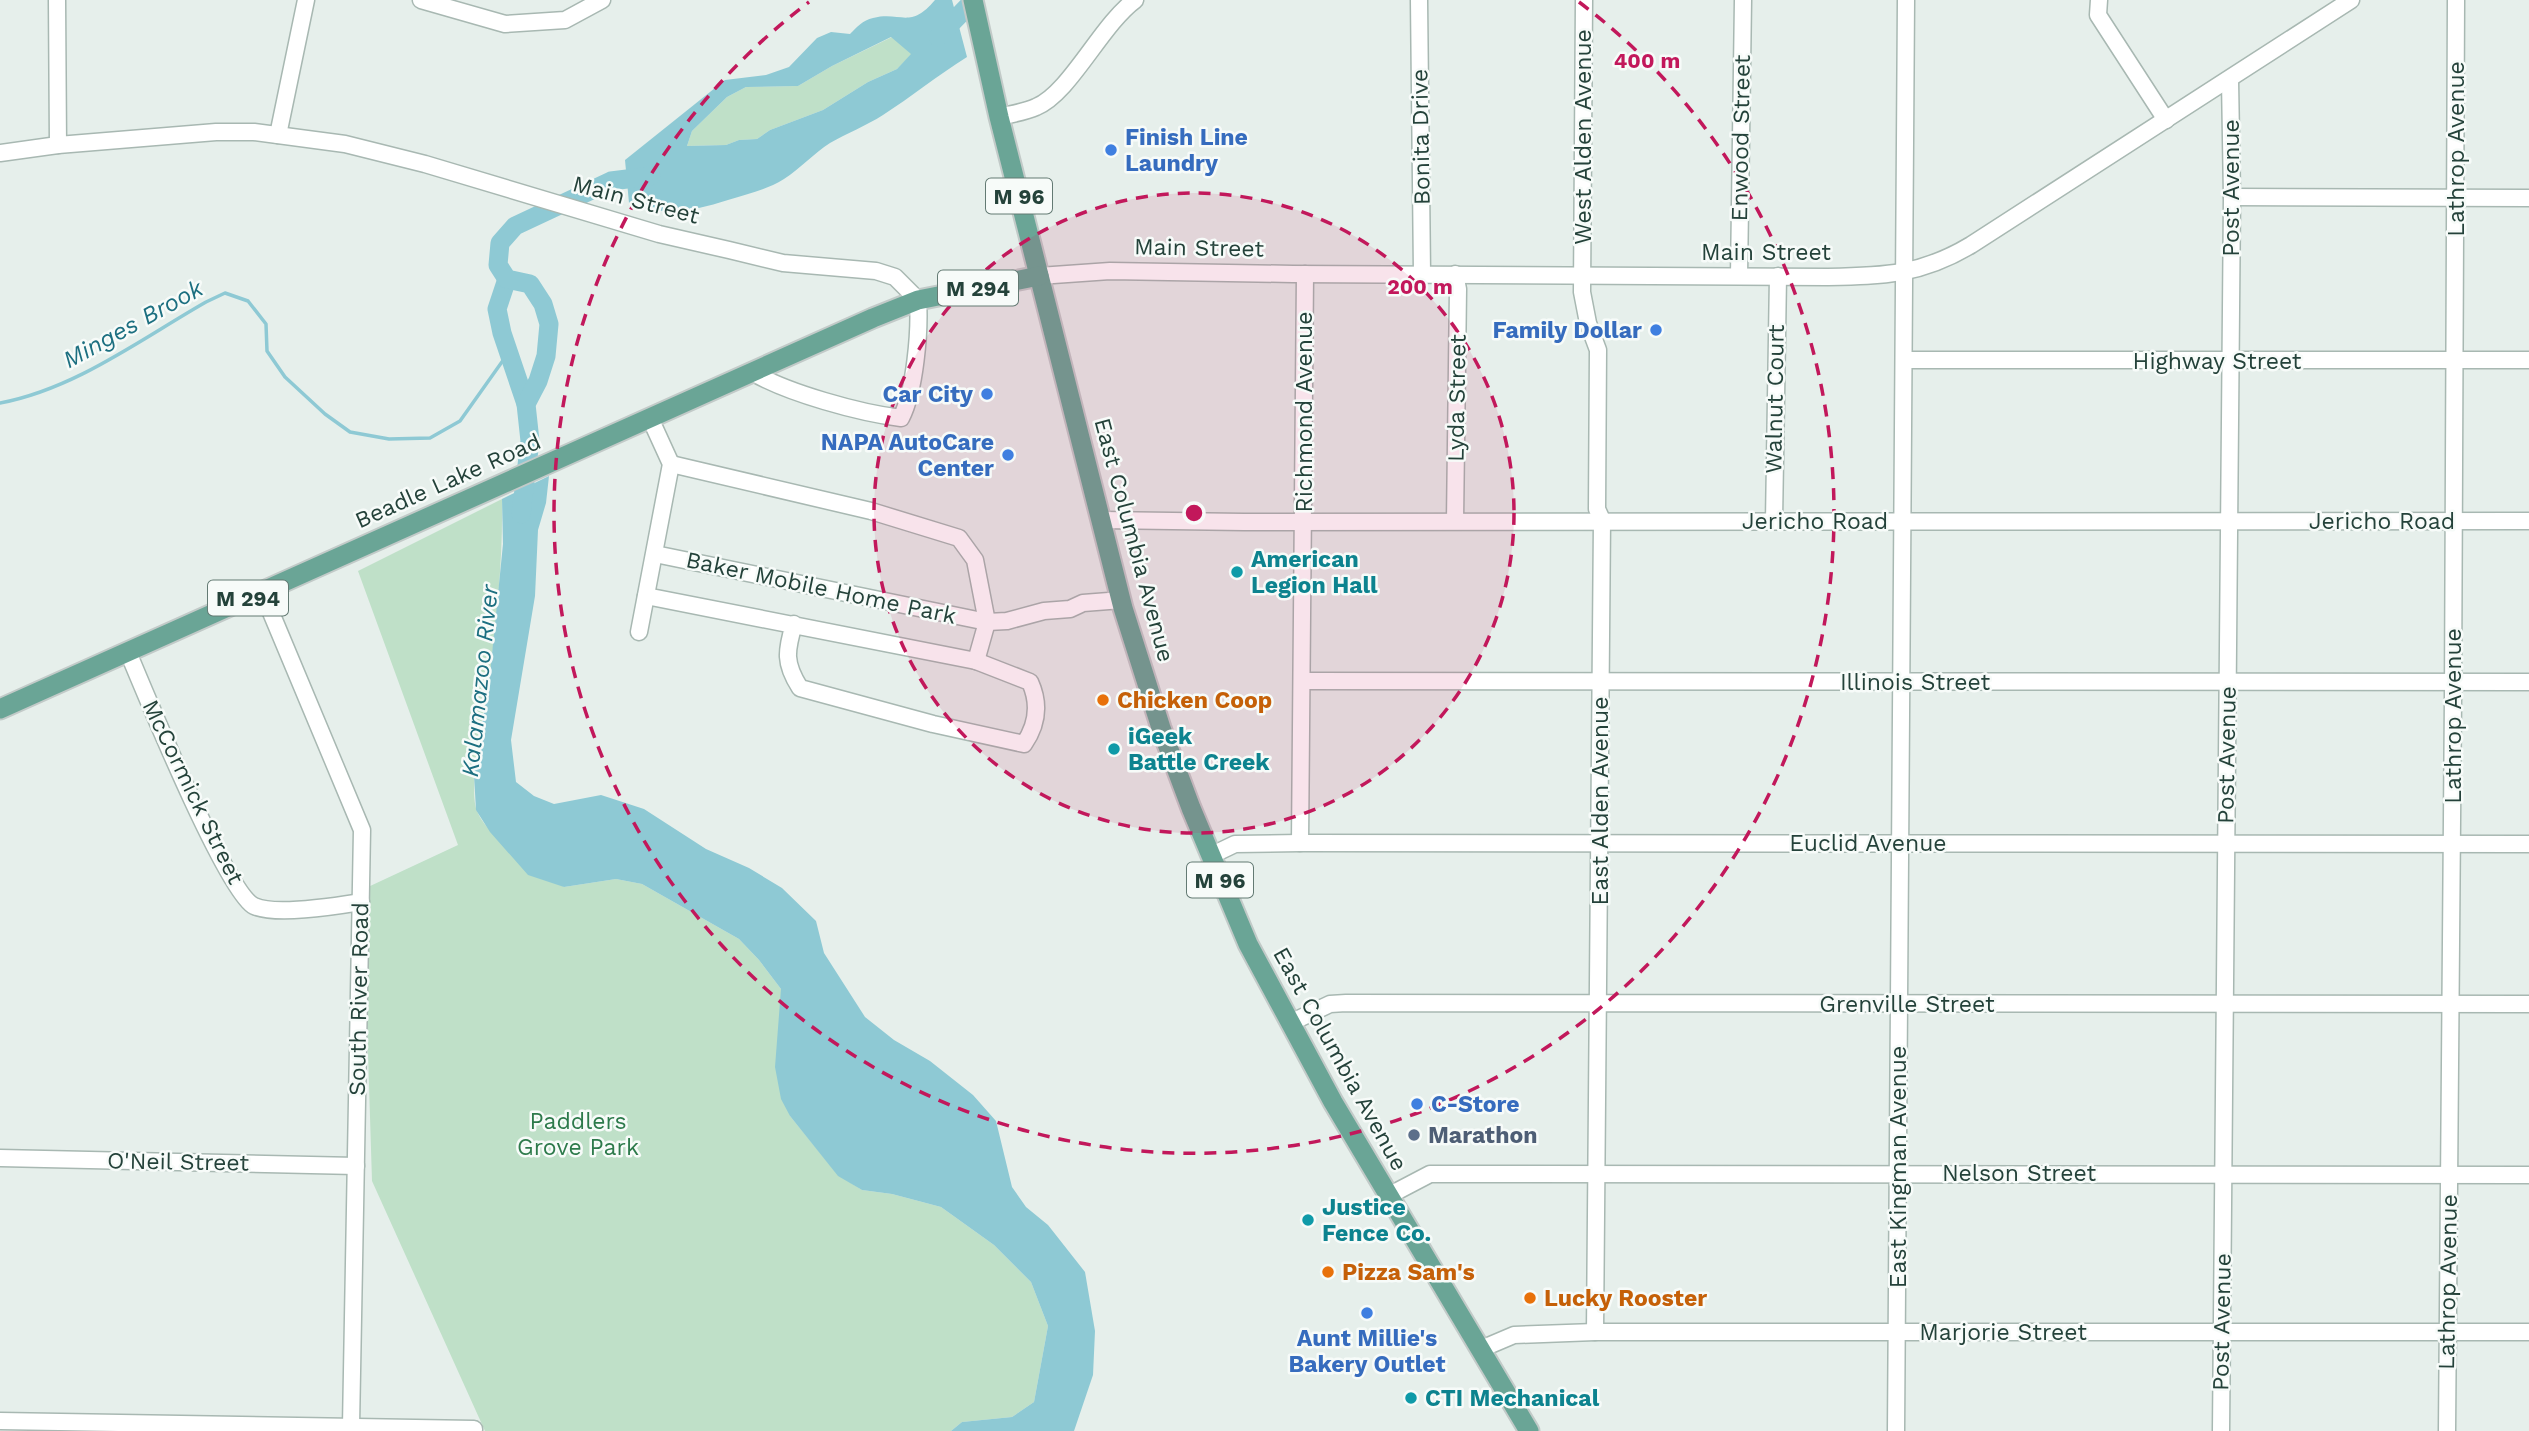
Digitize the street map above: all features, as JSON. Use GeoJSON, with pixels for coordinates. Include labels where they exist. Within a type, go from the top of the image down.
{"type":"FeatureCollection","features":[{"type":"Feature","properties":{"kind":"main road","name":"East Columbia Avenue"},"geometry":{"type":"LineString","coordinates":[[973,0],[999,117],[1122,604],[1161,728],[1210,856],[1248,944],[1333,1102],[1529,1431]]}},
{"type":"Feature","properties":{"kind":"main road","name":"Main Street"},"geometry":{"type":"LineString","coordinates":[[918,300],[1039,276]]}},
{"type":"Feature","properties":{"kind":"main road","name":"Beadle Lake Road"},"geometry":{"type":"LineString","coordinates":[[0,709],[918,300]]}},
{"type":"Feature","properties":{"kind":"street"},"geometry":{"type":"LineString","coordinates":[[57,0],[58,145]]}},
{"type":"Feature","properties":{"kind":"street"},"geometry":{"type":"LineString","coordinates":[[278,135],[306,0]]}},
{"type":"Feature","properties":{"kind":"street"},"geometry":{"type":"LineString","coordinates":[[421,0],[505,24],[565,20],[602,0]]}},
{"type":"Feature","properties":{"kind":"street"},"geometry":{"type":"LineString","coordinates":[[999,117],[1038,107],[1051,97],[1104,31],[1135,0]]}},
{"type":"Feature","properties":{"kind":"street","name":"Bonita Drive"},"geometry":{"type":"LineString","coordinates":[[1419,0],[1422,274]]}},
{"type":"Feature","properties":{"kind":"street","name":"West Alden Avenue"},"geometry":{"type":"LineString","coordinates":[[1583,274],[1584,0]]}},
{"type":"Feature","properties":{"kind":"street","name":"Enwood Street"},"geometry":{"type":"LineString","coordinates":[[1739,276],[1743,0]]}},
{"type":"Feature","properties":{"kind":"street","name":"East Kingman Avenue"},"geometry":{"type":"LineString","coordinates":[[1896,1431],[1906,0]]}},
{"type":"Feature","properties":{"kind":"street"},"geometry":{"type":"LineString","coordinates":[[2098,0],[2098,15],[2166,120]]}},
{"type":"Feature","properties":{"kind":"street","name":"Main Street"},"geometry":{"type":"LineString","coordinates":[[1039,276],[1110,271],[1861,277],[1905,273],[1946,258],[1971,245],[2351,0]]}},
{"type":"Feature","properties":{"kind":"street","name":"Lathrop Avenue"},"geometry":{"type":"LineString","coordinates":[[2447,1431],[2454,682],[2456,0]]}},
{"type":"Feature","properties":{"kind":"street","name":"Post Avenue"},"geometry":{"type":"LineString","coordinates":[[2221,1431],[2231,361],[2230,80]]}},
{"type":"Feature","properties":{"kind":"street","name":"Main Street"},"geometry":{"type":"LineString","coordinates":[[0,153],[58,145],[216,132],[254,132],[345,144],[425,164],[659,234],[783,263],[876,271],[895,277],[918,300]]}},
{"type":"Feature","properties":{"kind":"street"},"geometry":{"type":"LineString","coordinates":[[2232,197],[2529,198]]}},
{"type":"Feature","properties":{"kind":"street","name":"Richmond Avenue"},"geometry":{"type":"LineString","coordinates":[[1300,843],[1305,274]]}},
{"type":"Feature","properties":{"kind":"street","name":"Lyda Street"},"geometry":{"type":"LineString","coordinates":[[1455,274],[1458,289],[1455,521]]}},
{"type":"Feature","properties":{"kind":"street","name":"East Alden Avenue"},"geometry":{"type":"LineString","coordinates":[[1583,274],[1581,292],[1598,350],[1597,509],[1602,520],[1595,1332]]}},
{"type":"Feature","properties":{"kind":"street","name":"Walnut Court"},"geometry":{"type":"LineString","coordinates":[[1774,521],[1778,276]]}},
{"type":"Feature","properties":{"kind":"street"},"geometry":{"type":"LineString","coordinates":[[752,372],[769,382],[817,398],[901,418],[908,405],[919,323],[918,300]]}},
{"type":"Feature","properties":{"kind":"street","name":"Highway Street"},"geometry":{"type":"LineString","coordinates":[[1905,360],[2529,360]]}},
{"type":"Feature","properties":{"kind":"street"},"geometry":{"type":"LineString","coordinates":[[650,418],[671,464]]}},
{"type":"Feature","properties":{"kind":"street","name":"Baker Mobile Home Park"},"geometry":{"type":"LineString","coordinates":[[639,632],[671,464],[871,511],[958,538],[975,561],[987,622],[976,661]]}},
{"type":"Feature","properties":{"kind":"street","name":"Jericho Road"},"geometry":{"type":"LineString","coordinates":[[1101,520],[2529,522]]}},
{"type":"Feature","properties":{"kind":"street","name":"Baker Mobile Home Park"},"geometry":{"type":"LineString","coordinates":[[655,554],[987,622]]}},
{"type":"Feature","properties":{"kind":"street","name":"South River Road"},"geometry":{"type":"LineString","coordinates":[[262,592],[362,830],[351,1426]]}},
{"type":"Feature","properties":{"kind":"street","name":"Baker Mobile Home Park"},"geometry":{"type":"LineString","coordinates":[[646,596],[794,624],[976,661],[1030,682],[1035,694],[1037,712],[1032,732],[1024,744],[933,724],[800,688],[791,675],[786,656],[794,624]]}},
{"type":"Feature","properties":{"kind":"street"},"geometry":{"type":"LineString","coordinates":[[987,622],[1075,608],[1083,603],[1122,604]]}},
{"type":"Feature","properties":{"kind":"street","name":"McCormick Street"},"geometry":{"type":"LineString","coordinates":[[128,652],[221,859],[246,899],[255,906],[283,909],[361,902]]}},
{"type":"Feature","properties":{"kind":"street","name":"Illinois Street"},"geometry":{"type":"LineString","coordinates":[[1302,681],[2228,684],[2529,682]]}},
{"type":"Feature","properties":{"kind":"street","name":"Euclid Avenue"},"geometry":{"type":"LineString","coordinates":[[1210,856],[1235,844],[1300,843],[2529,844]]}},
{"type":"Feature","properties":{"kind":"street","name":"Grenville Street"},"geometry":{"type":"LineString","coordinates":[[1290,1023],[1330,1004],[1346,1003],[2529,1004]]}},
{"type":"Feature","properties":{"kind":"street","name":"O'Neil Street"},"geometry":{"type":"LineString","coordinates":[[0,1157],[356,1166]]}},
{"type":"Feature","properties":{"kind":"street","name":"Nelson Street"},"geometry":{"type":"LineString","coordinates":[[1388,1196],[1430,1174],[2529,1175]]}},
{"type":"Feature","properties":{"kind":"street","name":"Marjorie Street"},"geometry":{"type":"LineString","coordinates":[[1481,1349],[1514,1335],[1595,1332],[2529,1332]]}},
{"type":"Feature","properties":{"kind":"street"},"geometry":{"type":"LineString","coordinates":[[0,1421],[474,1429]]}},
{"type":"Feature","properties":{"kind":"green space"},"geometry":{"type":"Polygon","coordinates":[[[892,37],[912,54],[897,69],[868,82],[823,110],[770,130],[757,139],[739,140],[726,145],[687,146],[692,131],[727,97],[746,87],[798,86],[892,37]]]}},
{"type":"Feature","properties":{"kind":"green space","name":"Paddlers Grove Park"},"geometry":{"type":"Polygon","coordinates":[[[502,499],[497,608],[474,784],[477,811],[491,832],[564,887],[616,879],[642,884],[739,939],[759,960],[781,989],[790,1116],[838,1175],[862,1190],[892,1194],[941,1207],[994,1245],[1031,1282],[1048,1326],[1034,1402],[1012,1417],[962,1422],[951,1431],[485,1431],[372,1181],[366,988],[368,887],[458,845],[358,571],[502,499]]]}},
{"type":"Feature","properties":{"kind":"water"},"geometry":{"type":"Polygon","coordinates":[[[935,0],[952,0],[967,57],[883,115],[830,143],[784,179],[757,191],[679,211],[654,210],[629,203],[625,160],[725,80],[766,75],[789,67],[817,38],[831,32],[850,34],[869,19],[883,16],[912,17],[935,0]],[[891,37],[798,86],[746,87],[727,97],[692,131],[687,146],[726,145],[739,140],[757,139],[770,130],[823,110],[868,82],[897,69],[911,54],[891,37]]]}},
{"type":"Feature","properties":{"kind":"water"},"geometry":{"type":"Polygon","coordinates":[[[549,476],[546,503],[538,530],[535,596],[511,740],[516,782],[534,796],[554,804],[601,795],[644,809],[706,849],[749,868],[782,888],[816,921],[824,953],[865,1017],[894,1040],[930,1061],[973,1095],[996,1121],[1012,1187],[1026,1207],[1048,1225],[1085,1272],[1095,1331],[1093,1375],[1074,1431],[951,1431],[962,1422],[1012,1417],[1034,1402],[1048,1326],[1031,1282],[994,1245],[941,1207],[892,1194],[862,1190],[838,1176],[790,1116],[781,1099],[775,1067],[781,989],[739,939],[642,884],[616,879],[564,887],[528,875],[490,832],[476,810],[474,775],[490,674],[503,544],[502,499],[549,476]]]}},
{"type":"Feature","properties":{"kind":"waterway","name":"Kalamazoo River"},"geometry":{"type":"LineString","coordinates":[[938,37],[974,0]]}},
{"type":"Feature","properties":{"kind":"waterway","name":"Kalamazoo River"},"geometry":{"type":"LineString","coordinates":[[521,514],[530,441],[526,404],[538,381],[546,356],[549,324],[543,304],[530,284],[507,279],[498,265],[500,243],[515,226],[611,181],[651,176]]}},
{"type":"Feature","properties":{"kind":"waterway","name":"Kalamazoo River"},"geometry":{"type":"LineString","coordinates":[[507,279],[497,309],[502,333],[526,404]]}},
{"type":"Feature","properties":{"kind":"waterway","name":"Minges Brook"},"geometry":{"type":"LineString","coordinates":[[0,403],[55,387],[81,375],[225,293],[248,301],[266,324],[267,351],[285,377],[325,414],[350,432],[389,439],[430,438],[460,421],[509,352]]}},
{"type":"Feature","properties":{"kind":"place","name":"Finish Line Laundry"},"geometry":{"type":"Point","coordinates":[1111,150]}},
{"type":"Feature","properties":{"kind":"place","name":"Family Dollar"},"geometry":{"type":"Point","coordinates":[1656,330]}},
{"type":"Feature","properties":{"kind":"place","name":"Car City"},"geometry":{"type":"Point","coordinates":[987,394]}},
{"type":"Feature","properties":{"kind":"place","name":"NAPA AutoCare Center"},"geometry":{"type":"Point","coordinates":[1008,455]}},
{"type":"Feature","properties":{"kind":"place","name":"American Legion Hall"},"geometry":{"type":"Point","coordinates":[1237,572]}},
{"type":"Feature","properties":{"kind":"place","name":"Chicken Coop"},"geometry":{"type":"Point","coordinates":[1103,700]}},
{"type":"Feature","properties":{"kind":"place","name":"iGeek Battle Creek"},"geometry":{"type":"Point","coordinates":[1114,749]}},
{"type":"Feature","properties":{"kind":"place","name":"C-Store"},"geometry":{"type":"Point","coordinates":[1417,1104]}},
{"type":"Feature","properties":{"kind":"place","name":"Marathon"},"geometry":{"type":"Point","coordinates":[1414,1135]}},
{"type":"Feature","properties":{"kind":"place","name":"Justice Fence Co."},"geometry":{"type":"Point","coordinates":[1308,1220]}},
{"type":"Feature","properties":{"kind":"place","name":"Pizza Sam's"},"geometry":{"type":"Point","coordinates":[1328,1272]}},
{"type":"Feature","properties":{"kind":"place","name":"Lucky Rooster"},"geometry":{"type":"Point","coordinates":[1530,1298]}},
{"type":"Feature","properties":{"kind":"place","name":"Aunt Millie's Bakery Outlet"},"geometry":{"type":"Point","coordinates":[1367,1313]}},
{"type":"Feature","properties":{"kind":"place","name":"CTI Mechanical"},"geometry":{"type":"Point","coordinates":[1411,1398]}}]}
